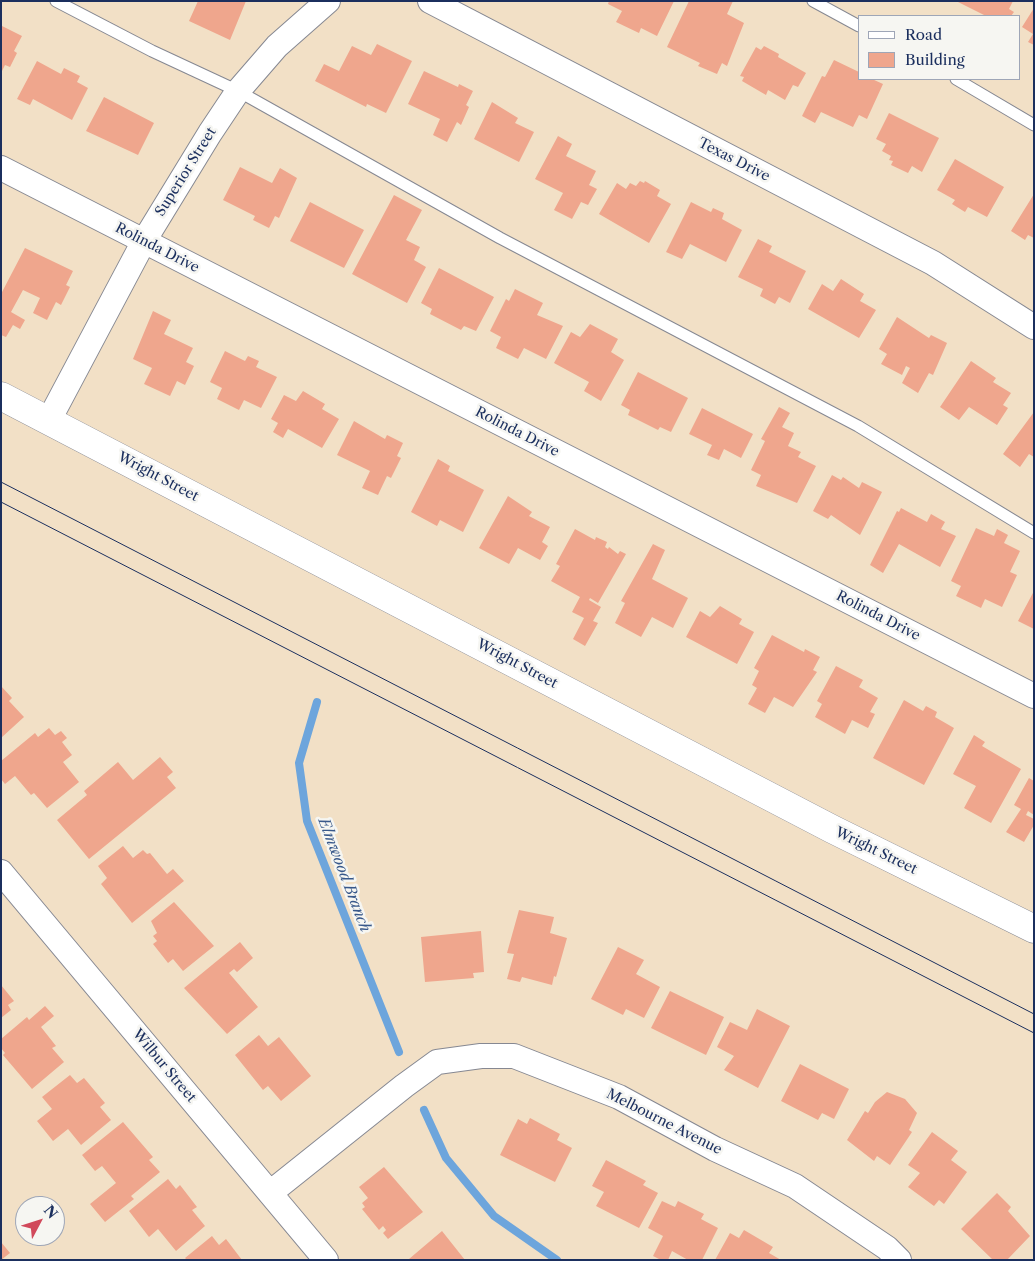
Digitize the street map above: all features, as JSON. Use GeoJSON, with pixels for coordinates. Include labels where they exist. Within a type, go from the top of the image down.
{"type":"FeatureCollection","features":[{"type":"Feature","properties":{"kind":"street","name":"Superior Street"},"geometry":{"type":"LineString","coordinates":[[49,420],[144,241],[210,133],[238,91],[277,46],[328,1]]}},
{"type":"Feature","properties":{"kind":"street","name":"Texas Drive"},"geometry":{"type":"LineString","coordinates":[[430,1],[933,263],[1034,327]]}},
{"type":"Feature","properties":{"kind":"street","name":"Rolinda Drive"},"geometry":{"type":"LineString","coordinates":[[1,168],[1034,696]]}},
{"type":"Feature","properties":{"kind":"street","name":"Wright Street"},"geometry":{"type":"LineString","coordinates":[[1,396],[823,824],[1034,929]]}},
{"type":"Feature","properties":{"kind":"street","name":"Wilbur Street"},"geometry":{"type":"LineString","coordinates":[[1,872],[326,1260]]}},
{"type":"Feature","properties":{"kind":"street","name":"Melbourne Avenue"},"geometry":{"type":"LineString","coordinates":[[270,1193],[437,1062],[481,1056],[514,1056],[619,1097],[715,1149],[795,1186],[887,1248],[899,1260]]}},
{"type":"Feature","properties":{"kind":"lane"},"geometry":{"type":"LineString","coordinates":[[56,1],[152,51],[238,91],[500,238],[858,426],[1034,533]]}},
{"type":"Feature","properties":{"kind":"lane"},"geometry":{"type":"LineString","coordinates":[[813,1],[858,25]]}},
{"type":"Feature","properties":{"kind":"lane"},"geometry":{"type":"LineString","coordinates":[[958,80],[1034,126]]}},
{"type":"Feature","properties":{"kind":"building"},"geometry":{"type":"Polygon","coordinates":[[[198,1],[246,1],[230,40],[189,21],[198,1]]]}},
{"type":"Feature","properties":{"kind":"building"},"geometry":{"type":"Polygon","coordinates":[[[609,1],[674,1],[657,36],[641,28],[639,33],[616,22],[622,11],[608,4],[609,1]]]}},
{"type":"Feature","properties":{"kind":"building"},"geometry":{"type":"Polygon","coordinates":[[[689,1],[733,1],[727,14],[744,23],[727,66],[722,63],[717,74],[698,66],[700,63],[667,47],[689,1]]]}},
{"type":"Feature","properties":{"kind":"building"},"geometry":{"type":"Polygon","coordinates":[[[956,1],[1013,1],[1009,9],[1014,12],[1012,15],[984,15],[956,1]]]}},
{"type":"Feature","properties":{"kind":"building"},"geometry":{"type":"Polygon","coordinates":[[[1034,8],[1034,45],[1028,42],[1033,34],[1022,27],[1034,8]]]}},
{"type":"Feature","properties":{"kind":"building"},"geometry":{"type":"Polygon","coordinates":[[[2,26],[22,36],[14,51],[17,53],[10,67],[5,65],[1,73],[2,26]]]}},
{"type":"Feature","properties":{"kind":"building"},"geometry":{"type":"Polygon","coordinates":[[[377,44],[412,61],[386,113],[367,104],[366,107],[315,81],[324,64],[339,71],[352,46],[371,55],[377,44]]]}},
{"type":"Feature","properties":{"kind":"building"},"geometry":{"type":"Polygon","coordinates":[[[764,46],[779,54],[778,57],[806,73],[798,87],[793,85],[785,100],[768,90],[766,95],[742,81],[744,77],[740,76],[756,47],[761,50],[764,46]]]}},
{"type":"Feature","properties":{"kind":"building"},"geometry":{"type":"Polygon","coordinates":[[[834,60],[858,72],[858,80],[874,80],[883,84],[867,119],[859,115],[853,127],[821,112],[815,123],[802,116],[822,76],[825,77],[834,60]]]}},
{"type":"Feature","properties":{"kind":"building"},"geometry":{"type":"Polygon","coordinates":[[[37,61],[61,74],[64,68],[80,76],[77,82],[88,88],[72,120],[33,99],[30,105],[17,99],[37,61]]]}},
{"type":"Feature","properties":{"kind":"building"},"geometry":{"type":"Polygon","coordinates":[[[424,71],[458,87],[459,84],[473,91],[466,105],[469,107],[461,125],[457,122],[447,142],[433,135],[440,119],[408,104],[424,71]]]}},
{"type":"Feature","properties":{"kind":"building"},"geometry":{"type":"Polygon","coordinates":[[[104,97],[154,123],[138,155],[86,131],[104,97]]]}},
{"type":"Feature","properties":{"kind":"building"},"geometry":{"type":"Polygon","coordinates":[[[492,102],[518,118],[515,123],[534,132],[519,162],[474,139],[492,102]]]}},
{"type":"Feature","properties":{"kind":"building"},"geometry":{"type":"Polygon","coordinates":[[[889,113],[939,138],[922,172],[912,166],[908,173],[891,165],[893,161],[889,160],[891,156],[882,151],[886,144],[876,139],[889,113]]]}},
{"type":"Feature","properties":{"kind":"building"},"geometry":{"type":"Polygon","coordinates":[[[558,136],[572,144],[566,156],[596,171],[589,185],[597,189],[588,205],[581,202],[572,219],[554,210],[563,193],[535,179],[558,136]]]}},
{"type":"Feature","properties":{"kind":"building"},"geometry":{"type":"Polygon","coordinates":[[[955,159],[1004,187],[987,217],[968,207],[965,212],[952,204],[955,200],[937,190],[955,159]]]}},
{"type":"Feature","properties":{"kind":"building"},"geometry":{"type":"Polygon","coordinates":[[[240,167],[272,183],[280,168],[297,178],[279,218],[275,216],[269,228],[253,220],[255,216],[223,200],[240,167]]]}},
{"type":"Feature","properties":{"kind":"building"},"geometry":{"type":"Polygon","coordinates":[[[640,181],[644,183],[645,181],[660,190],[657,196],[671,204],[649,243],[599,214],[617,183],[626,189],[630,183],[636,186],[640,181]]]}},
{"type":"Feature","properties":{"kind":"building"},"geometry":{"type":"Polygon","coordinates":[[[1034,194],[1034,238],[1028,235],[1025,240],[1011,231],[1034,194]]]}},
{"type":"Feature","properties":{"kind":"building"},"geometry":{"type":"Polygon","coordinates":[[[394,195],[422,210],[406,240],[420,247],[414,260],[426,267],[407,303],[352,274],[394,195]]]}},
{"type":"Feature","properties":{"kind":"building"},"geometry":{"type":"Polygon","coordinates":[[[310,202],[364,230],[344,268],[290,241],[310,202]]]}},
{"type":"Feature","properties":{"kind":"building"},"geometry":{"type":"Polygon","coordinates":[[[691,202],[711,212],[713,208],[724,213],[722,219],[742,230],[726,262],[690,244],[682,259],[666,252],[691,202]]]}},
{"type":"Feature","properties":{"kind":"building"},"geometry":{"type":"Polygon","coordinates":[[[758,239],[772,246],[769,252],[806,271],[790,303],[779,297],[775,304],[760,296],[763,289],[738,277],[758,239]]]}},
{"type":"Feature","properties":{"kind":"building"},"geometry":{"type":"Polygon","coordinates":[[[25,248],[73,271],[66,285],[70,287],[61,305],[56,302],[47,320],[33,313],[40,298],[23,290],[11,312],[25,320],[20,329],[13,325],[6,337],[1,335],[1,294],[25,248]]]}},
{"type":"Feature","properties":{"kind":"building"},"geometry":{"type":"Polygon","coordinates":[[[439,268],[494,297],[476,331],[464,326],[461,330],[430,314],[432,309],[421,303],[439,268]]]}},
{"type":"Feature","properties":{"kind":"building"},"geometry":{"type":"Polygon","coordinates":[[[841,279],[864,294],[860,301],[876,310],[859,338],[808,309],[822,284],[833,291],[841,279]]]}},
{"type":"Feature","properties":{"kind":"building"},"geometry":{"type":"Polygon","coordinates":[[[515,289],[543,303],[537,315],[563,326],[546,359],[524,348],[518,359],[496,348],[501,337],[490,331],[506,299],[509,301],[515,289]]]}},
{"type":"Feature","properties":{"kind":"building"},"geometry":{"type":"Polygon","coordinates":[[[153,311],[171,320],[164,334],[193,348],[186,362],[194,366],[185,385],[177,381],[170,396],[144,384],[152,368],[133,359],[153,311]]]}},
{"type":"Feature","properties":{"kind":"building"},"geometry":{"type":"Polygon","coordinates":[[[897,317],[929,338],[931,335],[947,343],[933,375],[929,373],[918,393],[902,383],[910,368],[906,366],[902,375],[881,364],[887,354],[879,349],[897,317]]]}},
{"type":"Feature","properties":{"kind":"building"},"geometry":{"type":"Polygon","coordinates":[[[590,324],[618,339],[611,352],[624,360],[601,401],[584,391],[589,382],[554,363],[571,332],[580,337],[590,324]]]}},
{"type":"Feature","properties":{"kind":"building"},"geometry":{"type":"Polygon","coordinates":[[[225,351],[245,361],[248,356],[259,361],[256,367],[277,377],[261,408],[244,400],[239,410],[217,399],[222,388],[210,382],[225,351]]]}},
{"type":"Feature","properties":{"kind":"building"},"geometry":{"type":"Polygon","coordinates":[[[971,361],[996,378],[993,382],[1011,393],[1003,405],[1008,408],[997,425],[969,407],[959,420],[940,407],[971,361]]]}},
{"type":"Feature","properties":{"kind":"building"},"geometry":{"type":"Polygon","coordinates":[[[638,372],[688,398],[671,432],[660,427],[658,430],[628,415],[630,410],[621,405],[638,372]]]}},
{"type":"Feature","properties":{"kind":"building"},"geometry":{"type":"Polygon","coordinates":[[[303,391],[325,404],[322,409],[339,419],[322,448],[288,429],[283,438],[273,432],[278,423],[271,419],[284,395],[296,401],[303,391]]]}},
{"type":"Feature","properties":{"kind":"building"},"geometry":{"type":"Polygon","coordinates":[[[779,407],[790,413],[782,427],[794,433],[788,446],[801,452],[798,457],[816,466],[797,503],[756,486],[761,475],[751,470],[765,441],[761,439],[779,407]]]}},
{"type":"Feature","properties":{"kind":"building"},"geometry":{"type":"Polygon","coordinates":[[[702,408],[753,434],[741,458],[724,449],[719,460],[707,455],[712,445],[689,434],[702,408]]]}},
{"type":"Feature","properties":{"kind":"building"},"geometry":{"type":"Polygon","coordinates":[[[1034,412],[1034,457],[1029,454],[1020,467],[1003,454],[1034,412]]]}},
{"type":"Feature","properties":{"kind":"building"},"geometry":{"type":"Polygon","coordinates":[[[354,421],[385,439],[387,435],[403,443],[397,456],[401,458],[391,478],[387,476],[378,495],[362,488],[370,471],[337,455],[354,421]]]}},
{"type":"Feature","properties":{"kind":"building"},"geometry":{"type":"Polygon","coordinates":[[[438,459],[450,466],[448,471],[484,490],[463,532],[440,520],[437,526],[411,512],[438,459]]]}},
{"type":"Feature","properties":{"kind":"building"},"geometry":{"type":"Polygon","coordinates":[[[832,475],[841,480],[843,477],[859,488],[862,482],[882,492],[860,535],[831,515],[828,519],[813,511],[832,475]]]}},
{"type":"Feature","properties":{"kind":"building"},"geometry":{"type":"Polygon","coordinates":[[[508,496],[532,512],[529,516],[550,527],[542,542],[548,546],[540,560],[518,548],[509,564],[479,548],[508,496]]]}},
{"type":"Feature","properties":{"kind":"building"},"geometry":{"type":"Polygon","coordinates":[[[901,508],[927,522],[931,514],[945,522],[941,529],[956,536],[940,567],[899,544],[883,573],[870,565],[897,511],[899,512],[901,508]]]}},
{"type":"Feature","properties":{"kind":"building"},"geometry":{"type":"Polygon","coordinates":[[[976,528],[994,536],[997,529],[1008,535],[1004,543],[1020,551],[1010,572],[1017,575],[1002,607],[985,599],[981,608],[956,596],[961,586],[951,581],[976,528]]]}},
{"type":"Feature","properties":{"kind":"building"},"geometry":{"type":"Polygon","coordinates":[[[575,529],[595,540],[596,537],[607,542],[605,547],[608,549],[609,547],[618,554],[620,551],[626,554],[598,603],[590,598],[589,600],[601,607],[593,621],[598,623],[585,646],[573,639],[584,618],[572,612],[580,597],[551,581],[560,566],[556,564],[575,529]]]}},
{"type":"Feature","properties":{"kind":"building"},"geometry":{"type":"Polygon","coordinates":[[[653,544],[665,550],[652,579],[688,598],[673,628],[652,617],[641,637],[615,623],[625,603],[621,601],[653,544]]]}},
{"type":"Feature","properties":{"kind":"building"},"geometry":{"type":"Polygon","coordinates":[[[1034,591],[1034,629],[1018,621],[1034,591]]]}},
{"type":"Feature","properties":{"kind":"building"},"geometry":{"type":"Polygon","coordinates":[[[720,606],[742,619],[739,624],[754,632],[737,664],[686,637],[700,611],[710,617],[720,606]]]}},
{"type":"Feature","properties":{"kind":"building"},"geometry":{"type":"Polygon","coordinates":[[[772,635],[804,652],[805,649],[820,657],[813,670],[817,672],[793,707],[774,697],[765,713],[748,704],[757,688],[752,685],[759,671],[754,668],[772,635]]]}},
{"type":"Feature","properties":{"kind":"building"},"geometry":{"type":"Polygon","coordinates":[[[836,666],[863,680],[859,687],[878,698],[870,712],[875,714],[868,728],[852,720],[845,734],[815,717],[822,704],[817,701],[836,666]]]}},
{"type":"Feature","properties":{"kind":"building"},"geometry":{"type":"Polygon","coordinates":[[[1,686],[12,698],[9,701],[24,717],[1,738],[1,686]]]}},
{"type":"Feature","properties":{"kind":"building"},"geometry":{"type":"Polygon","coordinates":[[[904,700],[923,711],[926,706],[937,712],[935,717],[954,728],[924,785],[873,758],[904,700]]]}},
{"type":"Feature","properties":{"kind":"building"},"geometry":{"type":"Polygon","coordinates":[[[49,728],[55,735],[61,731],[67,738],[62,742],[72,755],[63,762],[79,782],[47,808],[34,793],[31,795],[15,776],[5,784],[1,779],[1,761],[35,733],[38,737],[49,728]]]}},
{"type":"Feature","properties":{"kind":"building"},"geometry":{"type":"Polygon","coordinates":[[[974,735],[985,742],[982,746],[1021,769],[991,823],[964,808],[976,786],[953,774],[974,735]]]}},
{"type":"Feature","properties":{"kind":"building"},"geometry":{"type":"Polygon","coordinates":[[[160,757],[173,772],[167,777],[176,788],[89,859],[57,820],[87,795],[84,791],[118,762],[133,780],[160,757]]]}},
{"type":"Feature","properties":{"kind":"building"},"geometry":{"type":"Polygon","coordinates":[[[1029,778],[1034,781],[1034,815],[1028,811],[1026,815],[1034,819],[1034,825],[1024,842],[1006,832],[1021,809],[1014,805],[1029,778]]]}},
{"type":"Feature","properties":{"kind":"building"},"geometry":{"type":"Polygon","coordinates":[[[123,846],[133,858],[143,850],[147,854],[150,853],[167,874],[173,869],[184,881],[132,923],[101,884],[107,878],[98,866],[123,846]]]}},
{"type":"Feature","properties":{"kind":"building"},"geometry":{"type":"Polygon","coordinates":[[[174,902],[214,946],[183,971],[173,959],[168,963],[153,944],[157,941],[153,936],[157,933],[151,921],[174,902]]]}},
{"type":"Feature","properties":{"kind":"building"},"geometry":{"type":"Polygon","coordinates":[[[519,910],[554,917],[550,933],[567,938],[552,985],[522,977],[520,982],[507,979],[514,954],[507,953],[519,910]]]}},
{"type":"Feature","properties":{"kind":"building"},"geometry":{"type":"Polygon","coordinates":[[[481,931],[484,972],[473,973],[474,978],[425,982],[421,937],[481,931]]]}},
{"type":"Feature","properties":{"kind":"building"},"geometry":{"type":"Polygon","coordinates":[[[240,942],[253,958],[237,972],[234,969],[229,973],[258,1007],[227,1034],[184,988],[240,942]]]}},
{"type":"Feature","properties":{"kind":"building"},"geometry":{"type":"Polygon","coordinates":[[[618,947],[644,960],[636,974],[660,987],[644,1018],[626,1009],[623,1015],[591,999],[618,947]]]}},
{"type":"Feature","properties":{"kind":"building"},"geometry":{"type":"Polygon","coordinates":[[[1,985],[14,1001],[8,1005],[11,1010],[1,1018],[1,985]]]}},
{"type":"Feature","properties":{"kind":"building"},"geometry":{"type":"Polygon","coordinates":[[[670,991],[724,1017],[706,1055],[651,1028],[670,991]]]}},
{"type":"Feature","properties":{"kind":"building"},"geometry":{"type":"Polygon","coordinates":[[[45,1006],[54,1016],[41,1027],[56,1046],[52,1048],[64,1062],[32,1089],[3,1055],[5,1053],[1,1048],[1,1039],[27,1017],[29,1020],[45,1006]]]}},
{"type":"Feature","properties":{"kind":"building"},"geometry":{"type":"Polygon","coordinates":[[[757,1009],[790,1026],[758,1088],[724,1070],[734,1056],[717,1047],[730,1022],[747,1030],[757,1009]]]}},
{"type":"Feature","properties":{"kind":"building"},"geometry":{"type":"Polygon","coordinates":[[[259,1035],[268,1046],[279,1037],[311,1076],[281,1101],[268,1086],[263,1090],[235,1055],[259,1035]]]}},
{"type":"Feature","properties":{"kind":"building"},"geometry":{"type":"Polygon","coordinates":[[[800,1064],[849,1089],[834,1119],[822,1113],[818,1120],[781,1101],[800,1064]]]}},
{"type":"Feature","properties":{"kind":"building"},"geometry":{"type":"Polygon","coordinates":[[[70,1075],[77,1083],[84,1078],[105,1103],[100,1107],[111,1120],[81,1145],[68,1129],[53,1141],[37,1121],[52,1109],[42,1097],[70,1075]]]}},
{"type":"Feature","properties":{"kind":"building"},"geometry":{"type":"Polygon","coordinates":[[[887,1092],[905,1099],[917,1113],[909,1130],[912,1132],[890,1165],[877,1156],[874,1161],[847,1140],[865,1111],[868,1113],[875,1102],[887,1092]]]}},
{"type":"Feature","properties":{"kind":"building"},"geometry":{"type":"Polygon","coordinates":[[[530,1118],[560,1134],[557,1140],[572,1148],[555,1182],[500,1155],[518,1119],[527,1124],[530,1118]]]}},
{"type":"Feature","properties":{"kind":"building"},"geometry":{"type":"Polygon","coordinates":[[[123,1122],[153,1157],[149,1160],[160,1172],[131,1196],[134,1199],[105,1222],[90,1204],[116,1183],[102,1166],[95,1171],[82,1155],[123,1122]]]}},
{"type":"Feature","properties":{"kind":"building"},"geometry":{"type":"Polygon","coordinates":[[[932,1132],[958,1151],[951,1160],[967,1172],[944,1204],[939,1200],[934,1206],[908,1187],[920,1173],[908,1165],[932,1132]]]}},
{"type":"Feature","properties":{"kind":"building"},"geometry":{"type":"Polygon","coordinates":[[[606,1160],[646,1181],[643,1185],[658,1193],[639,1228],[596,1206],[604,1192],[592,1186],[606,1160]]]}},
{"type":"Feature","properties":{"kind":"building"},"geometry":{"type":"Polygon","coordinates":[[[384,1167],[423,1212],[388,1239],[383,1233],[386,1230],[383,1226],[379,1230],[362,1209],[365,1207],[362,1203],[368,1198],[359,1187],[384,1167]]]}},
{"type":"Feature","properties":{"kind":"building"},"geometry":{"type":"Polygon","coordinates":[[[168,1179],[176,1189],[180,1185],[197,1207],[192,1210],[205,1226],[176,1251],[158,1229],[149,1237],[129,1211],[168,1179]]]}},
{"type":"Feature","properties":{"kind":"building"},"geometry":{"type":"Polygon","coordinates":[[[997,1193],[1011,1207],[1008,1211],[1030,1236],[1007,1260],[993,1260],[961,1229],[997,1193]]]}},
{"type":"Feature","properties":{"kind":"building"},"geometry":{"type":"Polygon","coordinates":[[[662,1201],[675,1207],[678,1201],[704,1214],[701,1219],[718,1228],[702,1260],[688,1260],[672,1251],[668,1260],[661,1260],[653,1256],[663,1236],[648,1228],[662,1201]]]}},
{"type":"Feature","properties":{"kind":"building"},"geometry":{"type":"Polygon","coordinates":[[[744,1230],[773,1247],[769,1253],[781,1260],[715,1260],[730,1233],[739,1238],[744,1230]]]}},
{"type":"Feature","properties":{"kind":"building"},"geometry":{"type":"Polygon","coordinates":[[[442,1231],[465,1260],[409,1259],[442,1231]]]}},
{"type":"Feature","properties":{"kind":"building"},"geometry":{"type":"Polygon","coordinates":[[[212,1236],[219,1245],[226,1239],[242,1260],[187,1260],[185,1258],[212,1236]]]}},
{"type":"Feature","properties":{"kind":"building"},"geometry":{"type":"Polygon","coordinates":[[[1,1242],[10,1253],[1,1260],[1,1242]]]}},
{"type":"Feature","properties":{"kind":"waterway","name":"Elmwood Branch"},"geometry":{"type":"LineString","coordinates":[[317,702],[299,763],[307,821],[399,1052]]}},
{"type":"Feature","properties":{"kind":"waterway","name":"Elmwood Branch"},"geometry":{"type":"LineString","coordinates":[[424,1110],[446,1158],[494,1216],[557,1260]]}},
{"type":"Feature","properties":{"kind":"tram line"},"geometry":{"type":"LineString","coordinates":[[1,482],[1034,1014]]}},
{"type":"Feature","properties":{"kind":"tram line"},"geometry":{"type":"LineString","coordinates":[[1,502],[1034,1033]]}}]}
